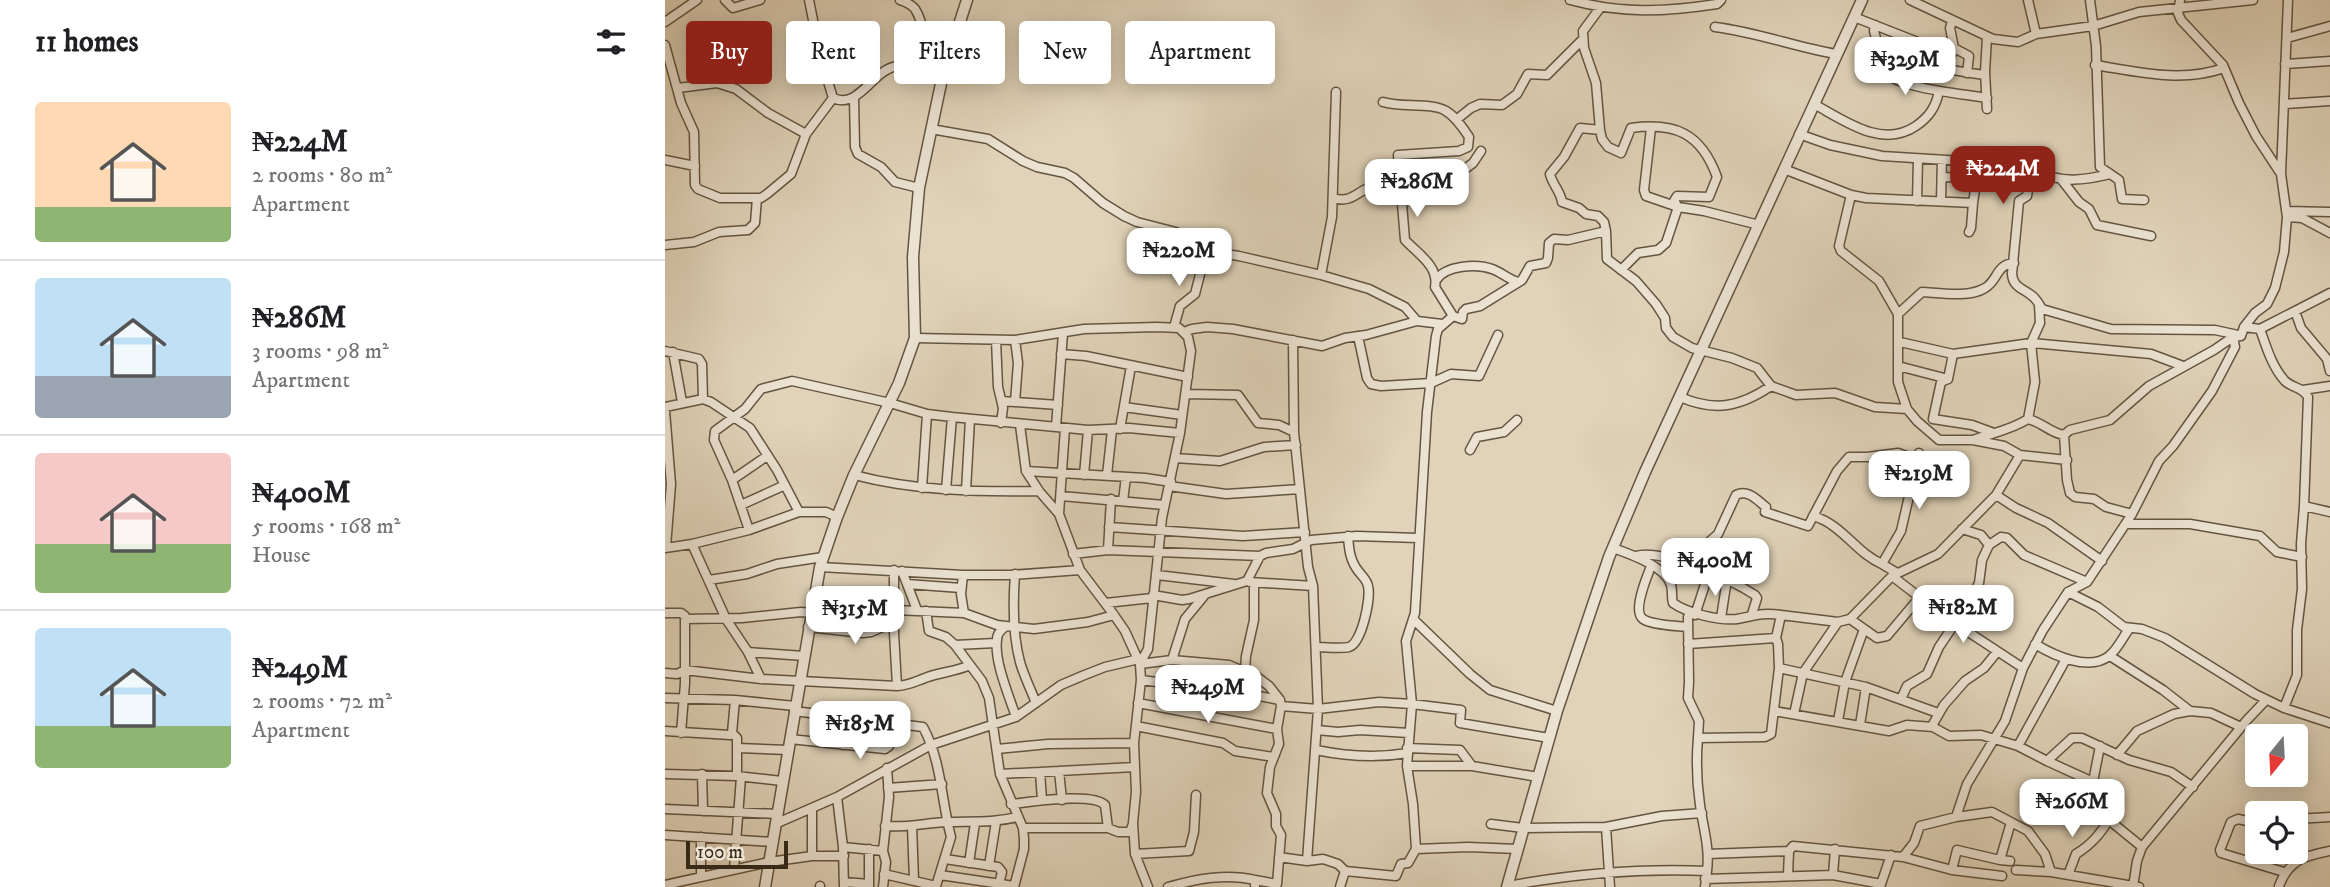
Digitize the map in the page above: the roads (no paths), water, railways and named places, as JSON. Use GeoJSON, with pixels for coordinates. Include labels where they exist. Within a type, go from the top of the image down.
{"type":"FeatureCollection","features":[{"type":"Feature","properties":{"kind":"street"},"geometry":{"type":"LineString","coordinates":[[665,22],[698,0]]}},
{"type":"Feature","properties":{"kind":"street"},"geometry":{"type":"LineString","coordinates":[[725,0],[733,8],[760,0]]}},
{"type":"Feature","properties":{"kind":"street"},"geometry":{"type":"LineString","coordinates":[[809,0],[820,55],[833,98],[840,102],[848,101],[887,69],[894,68]]}},
{"type":"Feature","properties":{"kind":"street"},"geometry":{"type":"LineString","coordinates":[[900,0],[911,4],[920,21]]}},
{"type":"Feature","properties":{"kind":"street"},"geometry":{"type":"LineString","coordinates":[[960,21],[967,0]]}},
{"type":"Feature","properties":{"kind":"street"},"geometry":{"type":"LineString","coordinates":[[1570,0],[1600,8],[1649,12],[1672,11],[1718,1]]}},
{"type":"Feature","properties":{"kind":"street"},"geometry":{"type":"LineString","coordinates":[[1861,0],[1613,548],[1557,711],[1507,887],[1654,869],[1706,879],[1833,875],[1880,886],[1891,855]]}},
{"type":"Feature","properties":{"kind":"street"},"geometry":{"type":"LineString","coordinates":[[1910,0],[1924,2],[1952,21],[1987,37],[2006,42],[2018,42],[2036,34],[2093,26],[2139,12],[2179,5],[2253,0]]}},
{"type":"Feature","properties":{"kind":"street"},"geometry":{"type":"LineString","coordinates":[[2028,0],[2036,34]]}},
{"type":"Feature","properties":{"kind":"street"},"geometry":{"type":"LineString","coordinates":[[2090,0],[2101,167],[2119,180],[2122,199],[2144,200]]}},
{"type":"Feature","properties":{"kind":"street"},"geometry":{"type":"LineString","coordinates":[[1956,817],[1967,784],[2005,721],[2023,668],[2035,644],[2068,592],[2087,582],[2102,561],[2132,514],[2150,475],[2213,391],[2240,333],[2255,313],[2267,304],[2275,288],[2284,252],[2287,214],[2281,174],[2288,0]]}},
{"type":"Feature","properties":{"kind":"street"},"geometry":{"type":"LineString","coordinates":[[2179,5],[2181,20],[2224,68],[2256,136],[2281,174]]}},
{"type":"Feature","properties":{"kind":"street"},"geometry":{"type":"LineString","coordinates":[[1600,8],[1583,31],[1583,38],[1587,59],[1597,83],[1599,131],[1608,147],[1621,153],[1625,149],[1627,133],[1631,128],[1660,126],[1682,130],[1712,163],[1717,177],[1709,197],[1677,196],[1674,201],[1678,207]]}},
{"type":"Feature","properties":{"kind":"street"},"geometry":{"type":"LineString","coordinates":[[1854,17],[1951,55],[1954,48],[1950,28],[1952,21]]}},
{"type":"Feature","properties":{"kind":"street"},"geometry":{"type":"LineString","coordinates":[[1875,25],[1876,61],[1880,71],[1901,81],[1939,91],[1987,98]]}},
{"type":"Feature","properties":{"kind":"street"},"geometry":{"type":"LineString","coordinates":[[2287,38],[2330,26]]}},
{"type":"Feature","properties":{"kind":"street"},"geometry":{"type":"LineString","coordinates":[[1715,27],[1740,29],[1804,48],[1836,54]]}},
{"type":"Feature","properties":{"kind":"street"},"geometry":{"type":"LineString","coordinates":[[1987,37],[1987,109]]}},
{"type":"Feature","properties":{"kind":"street"},"geometry":{"type":"LineString","coordinates":[[1456,120],[1480,104],[1502,105],[1517,94],[1528,75],[1547,75],[1583,38]]}},
{"type":"Feature","properties":{"kind":"street"},"geometry":{"type":"LineString","coordinates":[[1877,42],[1932,67],[1985,75]]}},
{"type":"Feature","properties":{"kind":"street"},"geometry":{"type":"LineString","coordinates":[[665,45],[681,103],[694,132],[695,185],[698,189],[720,198],[757,198],[768,194],[791,174],[806,134],[833,98]]}},
{"type":"Feature","properties":{"kind":"street"},"geometry":{"type":"LineString","coordinates":[[1954,48],[1969,56],[1967,72]]}},
{"type":"Feature","properties":{"kind":"street"},"geometry":{"type":"LineString","coordinates":[[2285,64],[2330,61]]}},
{"type":"Feature","properties":{"kind":"street"},"geometry":{"type":"LineString","coordinates":[[2095,65],[2161,76],[2197,75],[2224,68]]}},
{"type":"Feature","properties":{"kind":"street"},"geometry":{"type":"LineString","coordinates":[[678,88],[717,83],[736,89],[768,113],[806,134]]}},
{"type":"Feature","properties":{"kind":"street"},"geometry":{"type":"LineString","coordinates":[[765,887],[794,708],[823,556],[855,475],[906,366],[915,338],[913,257],[919,188],[941,84]]}},
{"type":"Feature","properties":{"kind":"street"},"geometry":{"type":"LineString","coordinates":[[1814,104],[1858,128],[1887,136],[1906,133],[1929,115],[1939,91]]}},
{"type":"Feature","properties":{"kind":"street"},"geometry":{"type":"LineString","coordinates":[[1321,275],[1333,198],[1336,92]]}},
{"type":"Feature","properties":{"kind":"street"},"geometry":{"type":"LineString","coordinates":[[854,98],[857,154],[881,167],[895,182],[919,188]]}},
{"type":"Feature","properties":{"kind":"street"},"geometry":{"type":"LineString","coordinates":[[2284,104],[2330,101]]}},
{"type":"Feature","properties":{"kind":"street"},"geometry":{"type":"LineString","coordinates":[[1383,102],[1395,106],[1444,110],[1469,137],[1468,147],[1446,153],[1398,155],[1405,240],[1430,265],[1437,279]]}},
{"type":"Feature","properties":{"kind":"street"},"geometry":{"type":"LineString","coordinates":[[1599,131],[1580,128],[1564,157],[1550,174],[1552,181],[1562,196],[1562,202],[1579,208],[1586,214],[1598,216],[1604,222],[1607,259],[1636,281],[1656,304],[1665,318],[1666,328],[1673,337],[1701,351],[1732,358],[1757,368],[1772,386],[1796,396],[1835,393],[1875,407],[1907,409]]}},
{"type":"Feature","properties":{"kind":"street"},"geometry":{"type":"LineString","coordinates":[[1651,128],[1644,194],[1678,207],[1759,225]]}},
{"type":"Feature","properties":{"kind":"street"},"geometry":{"type":"LineString","coordinates":[[931,129],[988,139],[1023,161],[1074,178],[1103,203],[1124,216],[1176,232],[1206,251],[1321,275],[1369,289],[1405,307],[1417,321]]}},
{"type":"Feature","properties":{"kind":"street"},"geometry":{"type":"LineString","coordinates":[[1799,134],[1830,145],[1882,156],[1979,162],[2027,156],[2038,171],[2061,179],[2086,180],[2111,174]]}},
{"type":"Feature","properties":{"kind":"street"},"geometry":{"type":"LineString","coordinates":[[1400,195],[1420,194],[1442,178],[1465,169],[1481,151]]}},
{"type":"Feature","properties":{"kind":"street"},"geometry":{"type":"LineString","coordinates":[[1917,201],[1918,159]]}},
{"type":"Feature","properties":{"kind":"street"},"geometry":{"type":"LineString","coordinates":[[665,160],[695,166]]}},
{"type":"Feature","properties":{"kind":"street"},"geometry":{"type":"LineString","coordinates":[[1941,201],[1942,160]]}},
{"type":"Feature","properties":{"kind":"street"},"geometry":{"type":"LineString","coordinates":[[1969,232],[1979,162]]}},
{"type":"Feature","properties":{"kind":"street"},"geometry":{"type":"LineString","coordinates":[[1784,169],[1851,195],[1881,200],[1973,203]]}},
{"type":"Feature","properties":{"kind":"street"},"geometry":{"type":"LineString","coordinates":[[2038,171],[2030,178],[2027,196],[2019,201],[2012,282],[2034,296],[2042,309],[2111,329],[2215,330],[2240,333],[2260,329],[2330,293]]}},
{"type":"Feature","properties":{"kind":"street"},"geometry":{"type":"LineString","coordinates":[[1943,177],[1976,178]]}},
{"type":"Feature","properties":{"kind":"street"},"geometry":{"type":"LineString","coordinates":[[2061,179],[2089,209],[2097,225],[2151,236]]}},
{"type":"Feature","properties":{"kind":"street"},"geometry":{"type":"LineString","coordinates":[[1333,198],[1343,201],[1365,190],[1398,180]]}},
{"type":"Feature","properties":{"kind":"street"},"geometry":{"type":"LineString","coordinates":[[1851,195],[1839,246],[1841,251],[1879,281],[1898,314],[1898,382],[1907,409],[1939,440],[1973,440],[2004,446],[2020,455],[2067,460]]}},
{"type":"Feature","properties":{"kind":"street"},"geometry":{"type":"LineString","coordinates":[[665,245],[694,242],[719,232],[748,230],[755,223],[757,198]]}},
{"type":"Feature","properties":{"kind":"street"},"geometry":{"type":"LineString","coordinates":[[1621,270],[1638,253],[1658,250],[1666,243],[1678,207]]}},
{"type":"Feature","properties":{"kind":"street"},"geometry":{"type":"LineString","coordinates":[[2287,214],[2330,212]]}},
{"type":"Feature","properties":{"kind":"street"},"geometry":{"type":"LineString","coordinates":[[2287,214],[2302,218],[2330,233]]}},
{"type":"Feature","properties":{"kind":"street"},"geometry":{"type":"LineString","coordinates":[[1518,282],[1482,266],[1441,274],[1435,287],[1453,316],[1462,319],[1463,312],[1467,309],[1480,306],[1518,282],[1530,266],[1546,263],[1549,243],[1554,239],[1568,240],[1606,231]]}},
{"type":"Feature","properties":{"kind":"street"},"geometry":{"type":"LineString","coordinates":[[1174,327],[1180,306],[1195,294],[1206,251]]}},
{"type":"Feature","properties":{"kind":"street"},"geometry":{"type":"LineString","coordinates":[[1898,314],[1922,292],[1967,293],[1983,290],[2000,268],[2014,263]]}},
{"type":"Feature","properties":{"kind":"street"},"geometry":{"type":"LineString","coordinates":[[2028,419],[2035,382],[2031,343],[2040,323],[2039,307],[2034,296]]}},
{"type":"Feature","properties":{"kind":"street"},"geometry":{"type":"LineString","coordinates":[[2295,311],[2301,328],[2327,359],[2330,371]]}},
{"type":"Feature","properties":{"kind":"street"},"geometry":{"type":"LineString","coordinates":[[1279,857],[1331,861],[1345,871],[1396,876],[1401,864],[1408,863],[1416,849],[1407,766],[1412,704],[1406,641],[1413,619],[1436,336],[1442,324],[1453,316]]}},
{"type":"Feature","properties":{"kind":"street"},"geometry":{"type":"LineString","coordinates":[[1184,332],[1207,327],[1233,329],[1325,346],[1345,338],[1417,321],[1442,324]]}},
{"type":"Feature","properties":{"kind":"street"},"geometry":{"type":"LineString","coordinates":[[915,338],[1015,340],[1084,329],[1174,327],[1184,332],[1191,344],[1186,394],[1164,505],[1148,649],[1139,662]]}},
{"type":"Feature","properties":{"kind":"street"},"geometry":{"type":"LineString","coordinates":[[2260,329],[2269,355],[2284,380],[2303,390],[2308,397],[2297,674],[2284,708]]}},
{"type":"Feature","properties":{"kind":"street"},"geometry":{"type":"LineString","coordinates":[[1059,514],[1062,473],[1058,405],[1063,333]]}},
{"type":"Feature","properties":{"kind":"street"},"geometry":{"type":"LineString","coordinates":[[2064,435],[2070,430],[2110,420],[2149,386],[2240,333]]}},
{"type":"Feature","properties":{"kind":"street"},"geometry":{"type":"LineString","coordinates":[[1358,336],[1367,378],[1371,384],[1381,386],[1431,383],[1451,374],[1479,376],[1498,335]]}},
{"type":"Feature","properties":{"kind":"street"},"geometry":{"type":"LineString","coordinates":[[996,340],[998,387],[1002,401],[1001,423]]}},
{"type":"Feature","properties":{"kind":"street"},"geometry":{"type":"LineString","coordinates":[[1015,340],[1018,363],[1015,402]]}},
{"type":"Feature","properties":{"kind":"street"},"geometry":{"type":"LineString","coordinates":[[1293,340],[1294,432],[1308,567],[1313,586],[1318,709],[1307,861]]}},
{"type":"Feature","properties":{"kind":"street"},"geometry":{"type":"LineString","coordinates":[[1900,342],[1953,354],[2031,343],[2151,354],[2183,366]]}},
{"type":"Feature","properties":{"kind":"street"},"geometry":{"type":"LineString","coordinates":[[682,402],[669,351],[694,357],[702,364],[703,399]]}},
{"type":"Feature","properties":{"kind":"street"},"geometry":{"type":"LineString","coordinates":[[1061,354],[1086,356],[1188,377]]}},
{"type":"Feature","properties":{"kind":"street"},"geometry":{"type":"LineString","coordinates":[[1948,379],[1953,354]]}},
{"type":"Feature","properties":{"kind":"street"},"geometry":{"type":"LineString","coordinates":[[1107,475],[1131,366]]}},
{"type":"Feature","properties":{"kind":"street"},"geometry":{"type":"LineString","coordinates":[[1898,366],[1948,379]]}},
{"type":"Feature","properties":{"kind":"street"},"geometry":{"type":"LineString","coordinates":[[1948,379],[1941,382],[1933,419],[1972,425],[1992,433]]}},
{"type":"Feature","properties":{"kind":"street"},"geometry":{"type":"LineString","coordinates":[[749,530],[732,480],[718,450],[715,431],[734,418],[761,389],[792,381],[890,402],[927,414],[1020,425],[1180,433]]}},
{"type":"Feature","properties":{"kind":"street"},"geometry":{"type":"LineString","coordinates":[[1680,397],[1704,405],[1730,406],[1772,386]]}},
{"type":"Feature","properties":{"kind":"street"},"geometry":{"type":"LineString","coordinates":[[2303,390],[2330,386]]}},
{"type":"Feature","properties":{"kind":"street"},"geometry":{"type":"LineString","coordinates":[[1186,394],[1238,395],[1258,424],[1279,425],[1294,432]]}},
{"type":"Feature","properties":{"kind":"street"},"geometry":{"type":"LineString","coordinates":[[799,512],[750,428],[703,399],[682,402],[665,409],[668,484],[665,547],[692,544],[749,530],[799,512],[826,512],[837,517]]}},
{"type":"Feature","properties":{"kind":"street"},"geometry":{"type":"LineString","coordinates":[[1002,401],[1058,405]]}},
{"type":"Feature","properties":{"kind":"street"},"geometry":{"type":"LineString","coordinates":[[1123,407],[1182,415]]}},
{"type":"Feature","properties":{"kind":"street"},"geometry":{"type":"LineString","coordinates":[[922,488],[927,414]]}},
{"type":"Feature","properties":{"kind":"street"},"geometry":{"type":"LineString","coordinates":[[946,490],[951,417]]}},
{"type":"Feature","properties":{"kind":"street"},"geometry":{"type":"LineString","coordinates":[[966,491],[970,419]]}},
{"type":"Feature","properties":{"kind":"street"},"geometry":{"type":"LineString","coordinates":[[1973,440],[2005,431],[2028,419],[2039,422],[2054,433],[2064,435]]}},
{"type":"Feature","properties":{"kind":"street"},"geometry":{"type":"LineString","coordinates":[[1469,450],[1477,437],[1504,432],[1517,420]]}},
{"type":"Feature","properties":{"kind":"street"},"geometry":{"type":"LineString","coordinates":[[1020,425],[1026,471],[1059,514],[1080,570],[1125,631],[1139,662],[1141,680],[1134,743],[1136,792],[1133,823],[1135,854],[1148,887]]}},
{"type":"Feature","properties":{"kind":"street"},"geometry":{"type":"LineString","coordinates":[[1084,475],[1088,430]]}},
{"type":"Feature","properties":{"kind":"street"},"geometry":{"type":"LineString","coordinates":[[2064,435],[2070,493],[2075,497],[2094,499],[2106,507],[2132,514]]}},
{"type":"Feature","properties":{"kind":"street"},"geometry":{"type":"LineString","coordinates":[[1175,458],[1220,461],[1264,447],[1296,445]]}},
{"type":"Feature","properties":{"kind":"street"},"geometry":{"type":"LineString","coordinates":[[1699,569],[1709,542],[1718,534],[1736,495],[1741,492],[1758,500],[1766,508],[1765,512],[1808,526],[1837,471],[1849,457],[1898,453],[1918,456],[1901,531],[1882,564]]}},
{"type":"Feature","properties":{"kind":"street"},"geometry":{"type":"LineString","coordinates":[[1613,548],[1651,565],[1670,583],[1673,603],[1693,614],[1738,619],[1765,612],[1838,622],[1850,619],[1894,574],[1938,554],[1996,495],[2020,455]]}},
{"type":"Feature","properties":{"kind":"street"},"geometry":{"type":"LineString","coordinates":[[732,480],[767,456]]}},
{"type":"Feature","properties":{"kind":"street"},"geometry":{"type":"LineString","coordinates":[[1026,471],[1126,477],[1226,494],[1300,489]]}},
{"type":"Feature","properties":{"kind":"street"},"geometry":{"type":"LineString","coordinates":[[855,475],[922,488],[1039,491]]}},
{"type":"Feature","properties":{"kind":"street"},"geometry":{"type":"LineString","coordinates":[[1123,501],[1126,477]]}},
{"type":"Feature","properties":{"kind":"street"},"geometry":{"type":"LineString","coordinates":[[741,505],[785,485]]}},
{"type":"Feature","properties":{"kind":"street"},"geometry":{"type":"LineString","coordinates":[[1996,495],[2048,523],[2102,561]]}},
{"type":"Feature","properties":{"kind":"street"},"geometry":{"type":"LineString","coordinates":[[1061,496],[1164,505]]}},
{"type":"Feature","properties":{"kind":"street"},"geometry":{"type":"LineString","coordinates":[[1108,550],[1111,499]]}},
{"type":"Feature","properties":{"kind":"street"},"geometry":{"type":"LineString","coordinates":[[2304,506],[2330,512]]}},
{"type":"Feature","properties":{"kind":"street"},"geometry":{"type":"LineString","coordinates":[[1813,516],[1827,522],[1852,541],[1869,559],[1882,564],[1919,598],[2023,668]]}},
{"type":"Feature","properties":{"kind":"street"},"geometry":{"type":"LineString","coordinates":[[2126,524],[2190,524],[2260,536],[2277,552],[2302,557]]}},
{"type":"Feature","properties":{"kind":"street"},"geometry":{"type":"LineString","coordinates":[[1109,527],[1243,536],[1305,532]]}},
{"type":"Feature","properties":{"kind":"street"},"geometry":{"type":"LineString","coordinates":[[1962,529],[1981,535],[1989,545]]}},
{"type":"Feature","properties":{"kind":"street"},"geometry":{"type":"LineString","coordinates":[[1073,554],[1108,550],[1260,556],[1266,552],[1293,549],[1306,542],[1348,536],[1418,538]]}},
{"type":"Feature","properties":{"kind":"street"},"geometry":{"type":"LineString","coordinates":[[1316,647],[1347,647],[1355,644],[1360,636],[1369,590],[1349,554],[1348,536]]}},
{"type":"Feature","properties":{"kind":"street"},"geometry":{"type":"LineString","coordinates":[[1901,699],[1907,686],[1927,674],[1939,647],[1979,583],[1982,560],[1989,545],[2001,537],[2007,538],[2024,555],[2087,582]]}},
{"type":"Feature","properties":{"kind":"street"},"geometry":{"type":"LineString","coordinates":[[692,544],[726,619],[748,652],[761,679]]}},
{"type":"Feature","properties":{"kind":"street"},"geometry":{"type":"LineString","coordinates":[[1636,556],[1650,554],[1727,579],[1755,595],[1757,598],[1752,614]]}},
{"type":"Feature","properties":{"kind":"street"},"geometry":{"type":"LineString","coordinates":[[709,580],[823,556]]}},
{"type":"Feature","properties":{"kind":"street"},"geometry":{"type":"LineString","coordinates":[[1245,670],[1254,621],[1251,582],[1260,556]]}},
{"type":"Feature","properties":{"kind":"street"},"geometry":{"type":"LineString","coordinates":[[1651,565],[1639,614],[1645,621],[1688,627]]}},
{"type":"Feature","properties":{"kind":"street"},"geometry":{"type":"LineString","coordinates":[[820,567],[963,575],[1015,575],[1080,570]]}},
{"type":"Feature","properties":{"kind":"street"},"geometry":{"type":"LineString","coordinates":[[898,571],[921,610],[929,631],[946,637],[955,645],[982,681],[989,698],[1000,774],[1023,828],[1024,849],[1014,887],[940,875]]}},
{"type":"Feature","properties":{"kind":"street"},"geometry":{"type":"LineString","coordinates":[[897,686],[894,610],[898,571]]}},
{"type":"Feature","properties":{"kind":"street"},"geometry":{"type":"LineString","coordinates":[[1706,879],[1708,854],[1697,766],[1699,721],[1688,698],[1688,627],[1709,572]]}},
{"type":"Feature","properties":{"kind":"street"},"geometry":{"type":"LineString","coordinates":[[963,575],[961,588],[964,613]]}},
{"type":"Feature","properties":{"kind":"street"},"geometry":{"type":"LineString","coordinates":[[1015,575],[1013,600],[1020,662],[1036,703]]}},
{"type":"Feature","properties":{"kind":"street"},"geometry":{"type":"LineString","coordinates":[[1157,575],[1238,585]]}},
{"type":"Feature","properties":{"kind":"street"},"geometry":{"type":"LineString","coordinates":[[1721,618],[1727,579]]}},
{"type":"Feature","properties":{"kind":"street"},"geometry":{"type":"LineString","coordinates":[[1106,603],[1153,597],[1182,600],[1251,582],[1313,586]]}},
{"type":"Feature","properties":{"kind":"street"},"geometry":{"type":"LineString","coordinates":[[907,584],[961,588]]}},
{"type":"Feature","properties":{"kind":"street"},"geometry":{"type":"LineString","coordinates":[[2068,592],[2098,607],[2118,624],[2165,638],[2240,687],[2284,708],[2330,723]]}},
{"type":"Feature","properties":{"kind":"street"},"geometry":{"type":"LineString","coordinates":[[1172,660],[1185,619],[1206,594]]}},
{"type":"Feature","properties":{"kind":"street"},"geometry":{"type":"LineString","coordinates":[[1850,619],[1877,638],[1887,636],[1919,598]]}},
{"type":"Feature","properties":{"kind":"street"},"geometry":{"type":"LineString","coordinates":[[894,610],[964,613],[997,625],[1034,629],[1088,622],[1114,615]]}},
{"type":"Feature","properties":{"kind":"street"},"geometry":{"type":"LineString","coordinates":[[665,613],[681,613],[685,619],[681,733]]}},
{"type":"Feature","properties":{"kind":"street"},"geometry":{"type":"LineString","coordinates":[[685,619],[811,613]]}},
{"type":"Feature","properties":{"kind":"street"},"geometry":{"type":"LineString","coordinates":[[1698,738],[1768,737],[1779,668],[1779,644],[1776,638],[1781,615]]}},
{"type":"Feature","properties":{"kind":"street"},"geometry":{"type":"LineString","coordinates":[[1413,619],[1490,690],[1557,711]]}},
{"type":"Feature","properties":{"kind":"street"},"geometry":{"type":"LineString","coordinates":[[809,627],[863,633],[894,622]]}},
{"type":"Feature","properties":{"kind":"street"},"geometry":{"type":"LineString","coordinates":[[1794,714],[1803,673],[1838,622]]}},
{"type":"Feature","properties":{"kind":"street"},"geometry":{"type":"LineString","coordinates":[[1006,626],[998,635],[996,643],[1016,717]]}},
{"type":"Feature","properties":{"kind":"street"},"geometry":{"type":"LineString","coordinates":[[1838,721],[1846,682],[1864,629]]}},
{"type":"Feature","properties":{"kind":"street"},"geometry":{"type":"LineString","coordinates":[[2035,644],[2058,657],[2096,661],[2110,656],[2129,629]]}},
{"type":"Feature","properties":{"kind":"street"},"geometry":{"type":"LineString","coordinates":[[1688,644],[1776,638]]}},
{"type":"Feature","properties":{"kind":"street"},"geometry":{"type":"LineString","coordinates":[[955,645],[996,643]]}},
{"type":"Feature","properties":{"kind":"street"},"geometry":{"type":"LineString","coordinates":[[748,652],[804,656]]}},
{"type":"Feature","properties":{"kind":"street"},"geometry":{"type":"LineString","coordinates":[[1933,727],[1938,713],[1965,681],[1984,668],[1997,652]]}},
{"type":"Feature","properties":{"kind":"street"},"geometry":{"type":"LineString","coordinates":[[2110,656],[2190,711]]}},
{"type":"Feature","properties":{"kind":"street"},"geometry":{"type":"LineString","coordinates":[[2018,746],[2066,659]]}},
{"type":"Feature","properties":{"kind":"street"},"geometry":{"type":"LineString","coordinates":[[665,809],[738,812],[776,819],[837,797],[931,744],[1016,717],[1061,685],[1105,667],[1172,660],[1223,664],[1245,670],[1269,686],[1280,703],[1277,729],[1279,744],[1270,767],[1267,793],[1281,835],[1277,884],[1204,877],[1168,887]]}},
{"type":"Feature","properties":{"kind":"street"},"geometry":{"type":"LineString","coordinates":[[665,673],[677,674],[685,670],[761,679],[897,686],[917,683],[926,677],[958,671],[970,665]]}},
{"type":"Feature","properties":{"kind":"street"},"geometry":{"type":"LineString","coordinates":[[1779,668],[1866,687],[1938,713]]}},
{"type":"Feature","properties":{"kind":"street"},"geometry":{"type":"LineString","coordinates":[[1141,680],[1243,692],[1280,703],[1318,709],[1379,702],[1461,710],[1460,723],[1549,738]]}},
{"type":"Feature","properties":{"kind":"street"},"geometry":{"type":"LineString","coordinates":[[1860,725],[1866,687]]}},
{"type":"Feature","properties":{"kind":"street"},"geometry":{"type":"LineString","coordinates":[[665,698],[735,700],[846,719],[920,726],[931,744],[939,769],[951,837],[936,887],[884,874]]}},
{"type":"Feature","properties":{"kind":"street"},"geometry":{"type":"LineString","coordinates":[[732,733],[735,700]]}},
{"type":"Feature","properties":{"kind":"street"},"geometry":{"type":"LineString","coordinates":[[2016,870],[2051,872],[2135,887],[2137,862],[2143,847],[2266,700]]}},
{"type":"Feature","properties":{"kind":"street"},"geometry":{"type":"LineString","coordinates":[[1138,703],[1277,729]]}},
{"type":"Feature","properties":{"kind":"street"},"geometry":{"type":"LineString","coordinates":[[1774,711],[1889,731],[1907,725],[1933,727],[1949,736],[1973,734],[1995,738],[2018,746],[2093,782]]}},
{"type":"Feature","properties":{"kind":"street"},"geometry":{"type":"LineString","coordinates":[[2117,755],[2137,731],[2174,714],[2190,711],[2211,713],[2241,727]]}},
{"type":"Feature","properties":{"kind":"street"},"geometry":{"type":"LineString","coordinates":[[843,745],[846,719]]}},
{"type":"Feature","properties":{"kind":"street"},"geometry":{"type":"LineString","coordinates":[[738,748],[789,744],[887,748],[893,725]]}},
{"type":"Feature","properties":{"kind":"street"},"geometry":{"type":"LineString","coordinates":[[1136,726],[1223,743],[1235,751],[1274,757]]}},
{"type":"Feature","properties":{"kind":"street"},"geometry":{"type":"LineString","coordinates":[[665,730],[681,733],[732,733]]}},
{"type":"Feature","properties":{"kind":"street"},"geometry":{"type":"LineString","coordinates":[[1317,730],[1409,733]]}},
{"type":"Feature","properties":{"kind":"street"},"geometry":{"type":"LineString","coordinates":[[732,733],[737,738],[739,776],[734,869]]}},
{"type":"Feature","properties":{"kind":"street"},"geometry":{"type":"LineString","coordinates":[[2047,761],[2072,738],[2082,738],[2129,760],[2171,772],[2193,787]]}},
{"type":"Feature","properties":{"kind":"street"},"geometry":{"type":"LineString","coordinates":[[997,749],[1048,744],[1134,743]]}},
{"type":"Feature","properties":{"kind":"street"},"geometry":{"type":"LineString","coordinates":[[2100,746],[2093,782],[2109,820],[2143,847]]}},
{"type":"Feature","properties":{"kind":"street"},"geometry":{"type":"LineString","coordinates":[[1316,750],[1390,756],[1408,751],[1460,750],[1472,766]]}},
{"type":"Feature","properties":{"kind":"street"},"geometry":{"type":"LineString","coordinates":[[1000,774],[1135,766]]}},
{"type":"Feature","properties":{"kind":"street"},"geometry":{"type":"LineString","coordinates":[[1407,766],[1472,766],[1538,777]]}},
{"type":"Feature","properties":{"kind":"street"},"geometry":{"type":"LineString","coordinates":[[883,887],[887,768]]}},
{"type":"Feature","properties":{"kind":"street"},"geometry":{"type":"LineString","coordinates":[[1059,771],[1062,800]]}},
{"type":"Feature","properties":{"kind":"street"},"geometry":{"type":"LineString","coordinates":[[1040,772],[1042,800]]}},
{"type":"Feature","properties":{"kind":"street"},"geometry":{"type":"LineString","coordinates":[[665,774],[739,776],[782,781]]}},
{"type":"Feature","properties":{"kind":"street"},"geometry":{"type":"LineString","coordinates":[[702,774],[703,811]]}},
{"type":"Feature","properties":{"kind":"street"},"geometry":{"type":"LineString","coordinates":[[888,788],[942,784]]}},
{"type":"Feature","properties":{"kind":"street"},"geometry":{"type":"LineString","coordinates":[[1135,854],[1189,851],[1194,832],[1196,795]]}},
{"type":"Feature","properties":{"kind":"street"},"geometry":{"type":"LineString","coordinates":[[837,797],[844,885],[869,886],[869,849]]}},
{"type":"Feature","properties":{"kind":"street"},"geometry":{"type":"LineString","coordinates":[[1011,804],[1042,800],[1101,801],[1108,814],[1108,828]]}},
{"type":"Feature","properties":{"kind":"street"},"geometry":{"type":"LineString","coordinates":[[812,808],[812,856]]}},
{"type":"Feature","properties":{"kind":"street"},"geometry":{"type":"LineString","coordinates":[[1903,856],[1914,843],[1920,826],[1989,811],[2032,836],[2045,854],[2051,872]]}},
{"type":"Feature","properties":{"kind":"street"},"geometry":{"type":"LineString","coordinates":[[1491,824],[1523,828],[1606,827],[1662,816],[1702,813]]}},
{"type":"Feature","properties":{"kind":"street"},"geometry":{"type":"LineString","coordinates":[[885,826],[996,822],[1018,817]]}},
{"type":"Feature","properties":{"kind":"street"},"geometry":{"type":"LineString","coordinates":[[2308,818],[2330,817]]}},
{"type":"Feature","properties":{"kind":"street"},"geometry":{"type":"LineString","coordinates":[[2245,820],[2238,819],[2231,822],[2220,850],[2221,853],[2245,860]]}},
{"type":"Feature","properties":{"kind":"street"},"geometry":{"type":"LineString","coordinates":[[2068,876],[2076,854],[2098,838],[2109,820]]}},
{"type":"Feature","properties":{"kind":"street"},"geometry":{"type":"LineString","coordinates":[[976,880],[984,865],[996,822]]}},
{"type":"Feature","properties":{"kind":"street"},"geometry":{"type":"LineString","coordinates":[[2000,860],[2011,822]]}},
{"type":"Feature","properties":{"kind":"street"},"geometry":{"type":"LineString","coordinates":[[969,863],[975,823]]}},
{"type":"Feature","properties":{"kind":"street"},"geometry":{"type":"LineString","coordinates":[[1023,828],[1108,828],[1130,832],[1133,823]]}},
{"type":"Feature","properties":{"kind":"street"},"geometry":{"type":"LineString","coordinates":[[912,826],[914,880]]}},
{"type":"Feature","properties":{"kind":"street"},"geometry":{"type":"LineString","coordinates":[[1606,827],[1610,887]]}},
{"type":"Feature","properties":{"kind":"street"},"geometry":{"type":"LineString","coordinates":[[665,835],[772,842]]}},
{"type":"Feature","properties":{"kind":"street"},"geometry":{"type":"LineString","coordinates":[[701,837],[701,876]]}},
{"type":"Feature","properties":{"kind":"street"},"geometry":{"type":"LineString","coordinates":[[1788,875],[1789,851],[1793,846],[1903,856],[1952,870],[2002,876]]}},
{"type":"Feature","properties":{"kind":"street"},"geometry":{"type":"LineString","coordinates":[[1416,849],[1518,849]]}},
{"type":"Feature","properties":{"kind":"street"},"geometry":{"type":"LineString","coordinates":[[1833,875],[1835,849]]}},
{"type":"Feature","properties":{"kind":"street"},"geometry":{"type":"LineString","coordinates":[[1952,870],[1957,850],[2010,861]]}},
{"type":"Feature","properties":{"kind":"street"},"geometry":{"type":"LineString","coordinates":[[665,886],[769,862],[843,851],[883,851]]}},
{"type":"Feature","properties":{"kind":"street"},"geometry":{"type":"LineString","coordinates":[[1708,854],[1789,851]]}},
{"type":"Feature","properties":{"kind":"street"},"geometry":{"type":"LineString","coordinates":[[2279,886],[2284,872],[2299,860],[2330,851]]}},
{"type":"Feature","properties":{"kind":"street"},"geometry":{"type":"LineString","coordinates":[[945,859],[1001,869],[999,884]]}},
{"type":"Feature","properties":{"kind":"street"},"geometry":{"type":"LineString","coordinates":[[2257,864],[2284,872]]}},
{"type":"Feature","properties":{"kind":"street"},"geometry":{"type":"LineString","coordinates":[[1340,887],[1345,871]]}}]}
